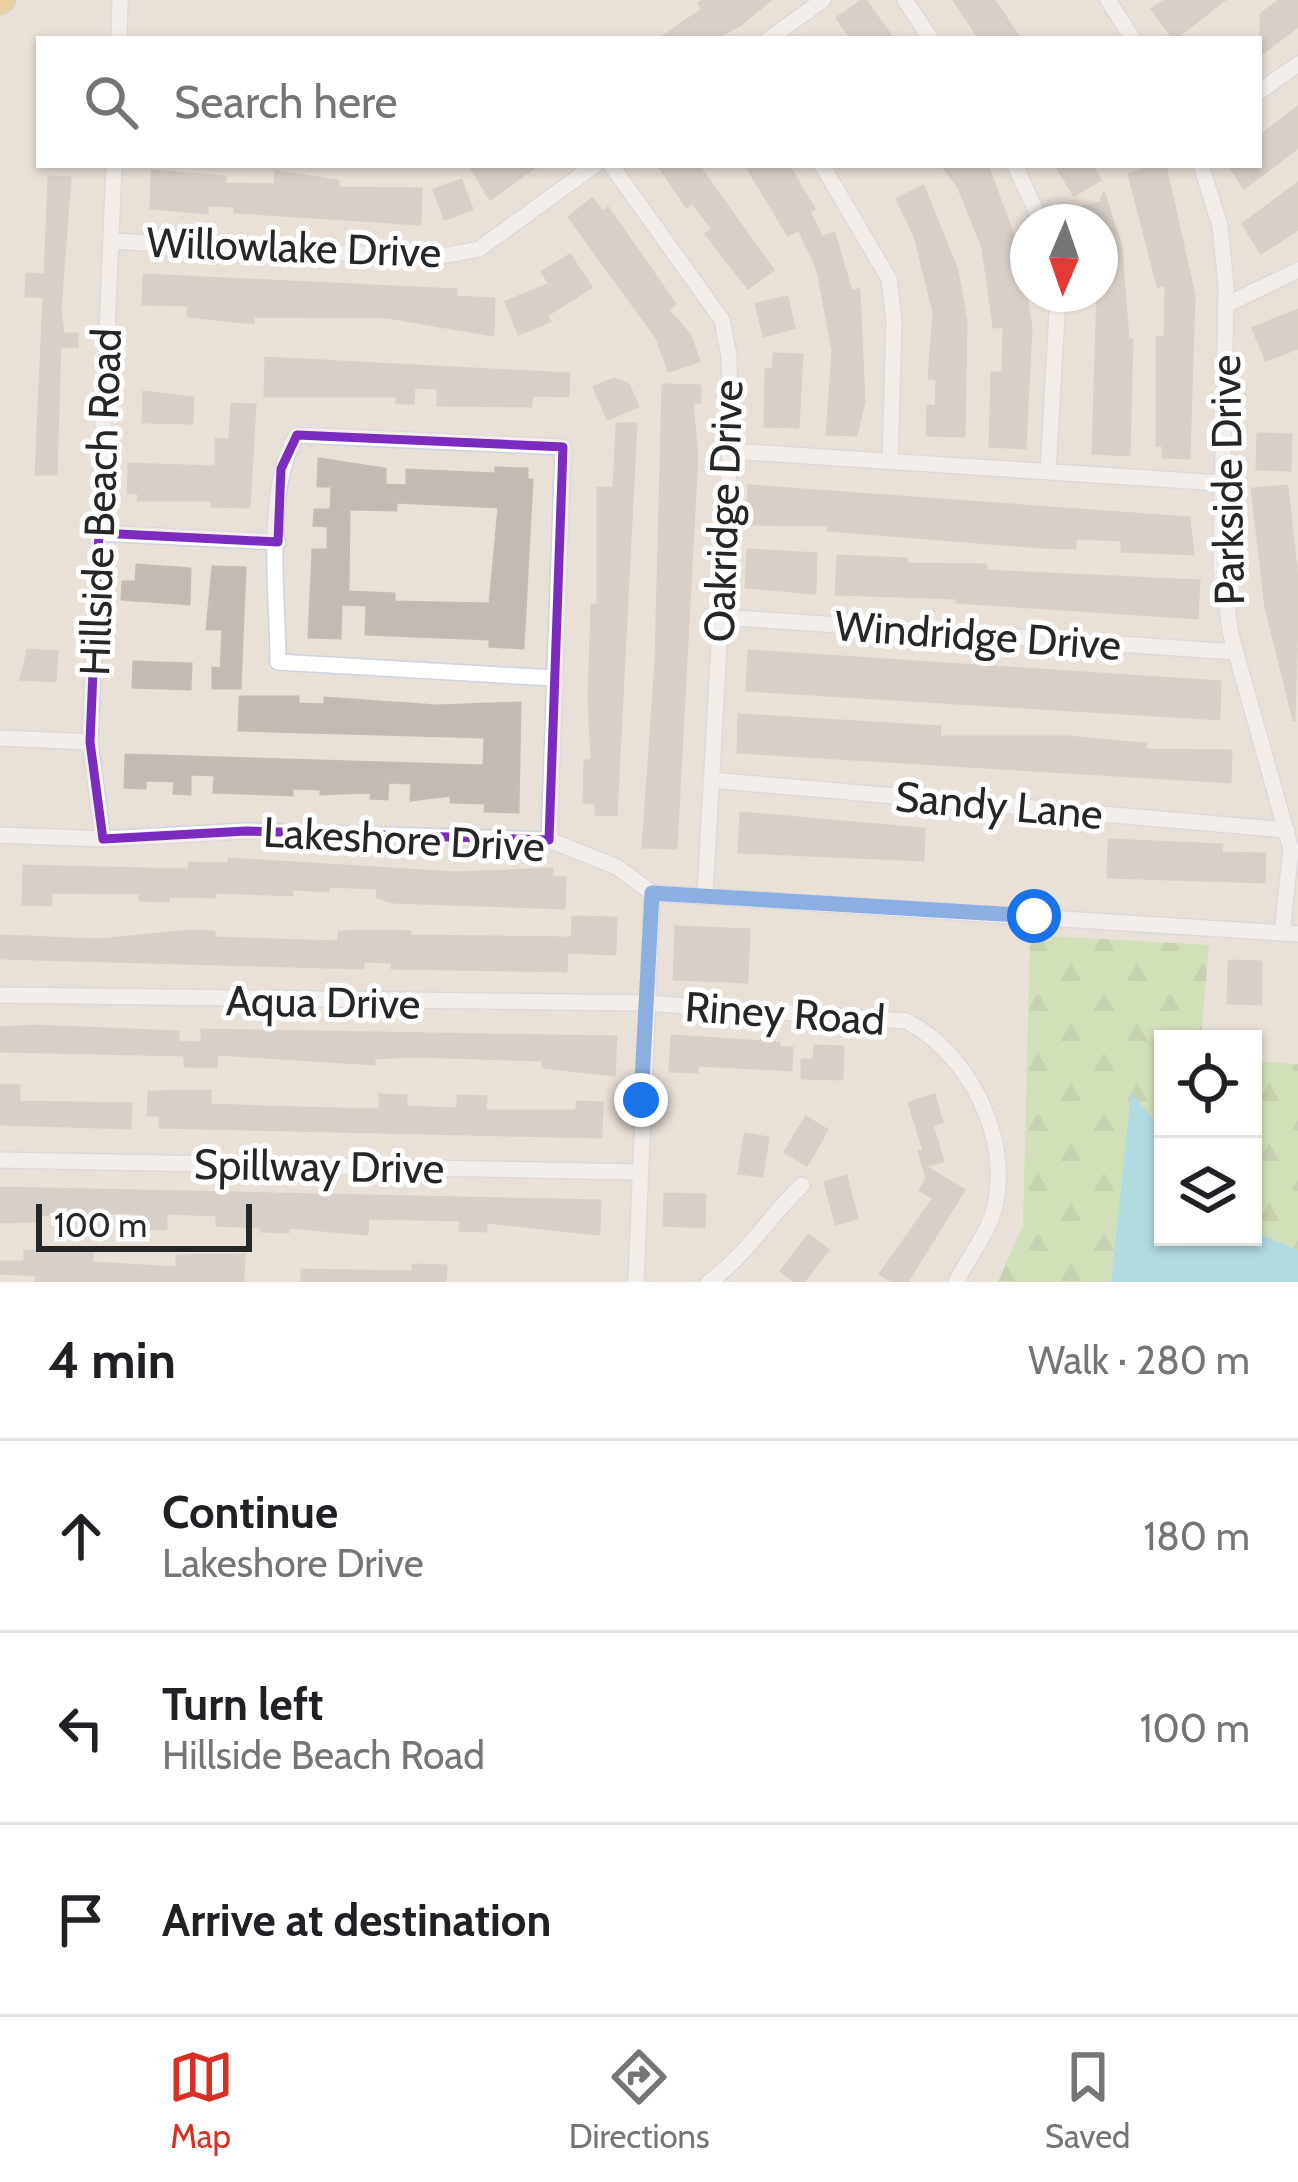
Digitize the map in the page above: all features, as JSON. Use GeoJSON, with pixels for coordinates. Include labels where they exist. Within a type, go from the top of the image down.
{"type":"FeatureCollection","features":[{"type":"Feature","properties":{"kind":"street"},"geometry":{"type":"LineString","coordinates":[[119,36],[120,0]]}},
{"type":"Feature","properties":{"kind":"street"},"geometry":{"type":"LineString","coordinates":[[773,36],[823,0]]}},
{"type":"Feature","properties":{"kind":"street"},"geometry":{"type":"LineString","coordinates":[[905,0],[929,36]]}},
{"type":"Feature","properties":{"kind":"street"},"geometry":{"type":"LineString","coordinates":[[1108,0],[1131,36]]}},
{"type":"Feature","properties":{"kind":"street"},"geometry":{"type":"LineString","coordinates":[[1262,90],[1298,64]]}},
{"type":"Feature","properties":{"kind":"street","name":"Hillside Beach Road"},"geometry":{"type":"LineString","coordinates":[[103,839],[90,742],[114,168]]}},
{"type":"Feature","properties":{"kind":"street","name":"Willowlake Drive"},"geometry":{"type":"LineString","coordinates":[[110,241],[432,258],[479,249],[591,168]]}},
{"type":"Feature","properties":{"kind":"street","name":"Oakridge Drive"},"geometry":{"type":"LineString","coordinates":[[613,168],[722,320],[729,356],[730,451],[704,894]]}},
{"type":"Feature","properties":{"kind":"street"},"geometry":{"type":"LineString","coordinates":[[824,168],[889,279],[894,321],[890,461]]}},
{"type":"Feature","properties":{"kind":"street"},"geometry":{"type":"LineString","coordinates":[[1016,168],[1033,204]]}},
{"type":"Feature","properties":{"kind":"street","name":"Parkside Drive"},"geometry":{"type":"LineString","coordinates":[[1202,168],[1220,226],[1226,305],[1221,566],[1237,652],[1291,849],[1290,933]]}},
{"type":"Feature","properties":{"kind":"street"},"geometry":{"type":"LineString","coordinates":[[1226,305],[1298,270]]}},
{"type":"Feature","properties":{"kind":"street"},"geometry":{"type":"LineString","coordinates":[[1048,472],[1057,312]]}},
{"type":"Feature","properties":{"kind":"street"},"geometry":{"type":"LineString","coordinates":[[549,841],[563,447],[296,435],[281,469],[278,662],[553,678]]}},
{"type":"Feature","properties":{"kind":"street"},"geometry":{"type":"LineString","coordinates":[[730,451],[1221,483]]}},
{"type":"Feature","properties":{"kind":"street"},"geometry":{"type":"LineString","coordinates":[[98,533],[278,542]]}},
{"type":"Feature","properties":{"kind":"street","name":"Windridge Drive"},"geometry":{"type":"LineString","coordinates":[[720,617],[1237,652]]}},
{"type":"Feature","properties":{"kind":"street"},"geometry":{"type":"LineString","coordinates":[[0,738],[90,742]]}},
{"type":"Feature","properties":{"kind":"street","name":"Sandy Lane"},"geometry":{"type":"LineString","coordinates":[[711,780],[1287,830]]}},
{"type":"Feature","properties":{"kind":"street","name":"Lakeshore Drive"},"geometry":{"type":"LineString","coordinates":[[0,835],[103,839],[246,831],[549,841],[617,867],[652,893]]}},
{"type":"Feature","properties":{"kind":"street"},"geometry":{"type":"LineString","coordinates":[[636,1282],[652,893],[1290,933]]}},
{"type":"Feature","properties":{"kind":"street","name":"Aqua Drive"},"geometry":{"type":"LineString","coordinates":[[0,995],[365,1004],[646,1003]]}},
{"type":"Feature","properties":{"kind":"street","name":"Riney Road"},"geometry":{"type":"LineString","coordinates":[[646,1003],[889,1018],[907,1021],[942,1042],[986,1112],[1000,1172],[994,1210],[956,1282]]}},
{"type":"Feature","properties":{"kind":"street","name":"Spillway Drive"},"geometry":{"type":"LineString","coordinates":[[0,1160],[638,1172]]}},
{"type":"Feature","properties":{"kind":"street"},"geometry":{"type":"LineString","coordinates":[[709,1282],[742,1259],[776,1210],[802,1185]]}},
{"type":"Feature","properties":{"kind":"highlighted area"},"geometry":{"type":"Polygon","coordinates":[[[297,435],[563,447],[549,840],[246,831],[103,839],[90,742],[99,533],[278,542],[281,469],[297,435]]]}},
{"type":"Feature","properties":{"kind":"green space"},"geometry":{"type":"Polygon","coordinates":[[[1030,935],[1209,945],[1202,1030],[1154,1030],[1154,1121],[1131,1094],[1111,1282],[998,1282],[1023,1225],[1030,935]]]}},
{"type":"Feature","properties":{"kind":"green space"},"geometry":{"type":"Polygon","coordinates":[[[1262,1062],[1298,1064],[1298,1250],[1262,1235],[1262,1062]]]}},
{"type":"Feature","properties":{"kind":"water"},"geometry":{"type":"Polygon","coordinates":[[[1131,1092],[1154,1120],[1154,1246],[1262,1246],[1262,1235],[1298,1250],[1298,1282],[1111,1282],[1131,1092]]]}},
{"type":"Feature","properties":{"kind":"building"},"geometry":{"type":"Polygon","coordinates":[[[770,0],[718,36],[663,36],[702,10],[699,3],[770,0]]]}},
{"type":"Feature","properties":{"kind":"building"},"geometry":{"type":"Polygon","coordinates":[[[865,0],[891,36],[850,36],[837,18],[865,0]]]}},
{"type":"Feature","properties":{"kind":"building"},"geometry":{"type":"Polygon","coordinates":[[[954,0],[994,0],[1018,36],[978,36],[954,0]]]}},
{"type":"Feature","properties":{"kind":"building"},"geometry":{"type":"Polygon","coordinates":[[[1166,0],[1224,0],[1178,36],[1172,36],[1152,9],[1166,0]]]}},
{"type":"Feature","properties":{"kind":"building"},"geometry":{"type":"Polygon","coordinates":[[[1280,0],[1298,0],[1298,26],[1262,53],[1261,14],[1280,0]]]}},
{"type":"Feature","properties":{"kind":"building"},"geometry":{"type":"Polygon","coordinates":[[[1298,107],[1298,147],[1244,188],[1231,168],[1262,168],[1262,135],[1298,107]]]}},
{"type":"Feature","properties":{"kind":"building"},"geometry":{"type":"Polygon","coordinates":[[[472,168],[534,168],[490,199],[472,168]]]}},
{"type":"Feature","properties":{"kind":"building"},"geometry":{"type":"Polygon","coordinates":[[[660,168],[700,168],[773,270],[748,288],[706,234],[713,229],[692,202],[687,207],[660,168]]]}},
{"type":"Feature","properties":{"kind":"building"},"geometry":{"type":"Polygon","coordinates":[[[748,168],[790,168],[814,209],[809,212],[822,238],[834,233],[851,291],[859,290],[864,402],[856,435],[827,434],[833,352],[818,270],[799,229],[788,235],[748,168]]]}},
{"type":"Feature","properties":{"kind":"building"},"geometry":{"type":"Polygon","coordinates":[[[944,168],[988,168],[1010,227],[1010,312],[1029,312],[1031,328],[1025,448],[990,446],[992,373],[1003,373],[1004,326],[994,327],[983,248],[958,186],[944,168]]]}},
{"type":"Feature","properties":{"kind":"building"},"geometry":{"type":"Polygon","coordinates":[[[1058,168],[1094,168],[1100,180],[1074,195],[1058,168]]]}},
{"type":"Feature","properties":{"kind":"building"},"geometry":{"type":"Polygon","coordinates":[[[1166,168],[1194,295],[1189,458],[1163,457],[1163,445],[1157,445],[1157,338],[1165,338],[1166,285],[1158,286],[1129,174],[1166,168]]]}},
{"type":"Feature","properties":{"kind":"building"},"geometry":{"type":"Polygon","coordinates":[[[152,171],[225,177],[225,184],[275,185],[276,172],[338,181],[338,188],[421,189],[420,224],[235,212],[235,206],[207,205],[207,213],[151,208],[152,171]]]}},
{"type":"Feature","properties":{"kind":"building"},"geometry":{"type":"Polygon","coordinates":[[[49,177],[70,178],[60,310],[63,334],[77,334],[77,347],[60,346],[56,474],[36,474],[44,296],[26,296],[27,274],[45,275],[49,177]]]}},
{"type":"Feature","properties":{"kind":"building"},"geometry":{"type":"Polygon","coordinates":[[[461,180],[472,209],[445,219],[434,190],[461,180]]]}},
{"type":"Feature","properties":{"kind":"building"},"geometry":{"type":"Polygon","coordinates":[[[1298,183],[1298,229],[1261,253],[1243,224],[1298,183]]]}},
{"type":"Feature","properties":{"kind":"building"},"geometry":{"type":"Polygon","coordinates":[[[923,186],[957,270],[966,321],[964,436],[927,435],[928,406],[936,407],[937,379],[929,378],[934,313],[915,236],[897,199],[923,186]]]}},
{"type":"Feature","properties":{"kind":"building"},"geometry":{"type":"Polygon","coordinates":[[[592,199],[602,212],[608,208],[675,304],[668,310],[690,335],[699,361],[669,371],[657,338],[569,217],[592,199]]]}},
{"type":"Feature","properties":{"kind":"building"},"geometry":{"type":"Polygon","coordinates":[[[1118,238],[1128,340],[1132,340],[1129,455],[1093,453],[1097,312],[1118,312],[1118,238]]]}},
{"type":"Feature","properties":{"kind":"building"},"geometry":{"type":"Polygon","coordinates":[[[570,255],[591,287],[547,315],[550,321],[519,334],[506,302],[550,284],[542,272],[570,255]]]}},
{"type":"Feature","properties":{"kind":"building"},"geometry":{"type":"Polygon","coordinates":[[[144,275],[456,290],[456,297],[494,299],[493,335],[387,317],[253,316],[253,323],[188,316],[189,305],[143,304],[144,275]]]}},
{"type":"Feature","properties":{"kind":"building"},"geometry":{"type":"Polygon","coordinates":[[[787,297],[794,328],[764,336],[756,304],[787,297]]]}},
{"type":"Feature","properties":{"kind":"building"},"geometry":{"type":"Polygon","coordinates":[[[1298,310],[1298,348],[1266,360],[1253,328],[1298,310]]]}},
{"type":"Feature","properties":{"kind":"building"},"geometry":{"type":"Polygon","coordinates":[[[774,354],[802,355],[798,427],[765,426],[766,370],[773,370],[774,354]]]}},
{"type":"Feature","properties":{"kind":"building"},"geometry":{"type":"Polygon","coordinates":[[[266,358],[569,374],[568,396],[532,395],[531,406],[438,405],[438,388],[414,387],[413,403],[397,403],[397,396],[265,396],[266,358]]]}},
{"type":"Feature","properties":{"kind":"building"},"geometry":{"type":"Polygon","coordinates":[[[614,379],[628,384],[638,406],[608,419],[594,387],[614,379]]]}},
{"type":"Feature","properties":{"kind":"building"},"geometry":{"type":"Polygon","coordinates":[[[663,385],[700,386],[700,402],[692,402],[697,455],[676,848],[643,847],[656,661],[663,385]]]}},
{"type":"Feature","properties":{"kind":"building"},"geometry":{"type":"Polygon","coordinates":[[[144,392],[193,398],[192,423],[143,422],[144,392]]]}},
{"type":"Feature","properties":{"kind":"building"},"geometry":{"type":"Polygon","coordinates":[[[232,404],[255,405],[249,507],[212,506],[212,500],[138,500],[139,493],[128,493],[129,464],[216,467],[216,439],[230,440],[232,404]]]}},
{"type":"Feature","properties":{"kind":"building"},"geometry":{"type":"Polygon","coordinates":[[[617,424],[636,424],[616,815],[596,814],[596,803],[584,802],[585,761],[592,761],[589,699],[592,605],[598,605],[598,488],[614,489],[617,424]]]}},
{"type":"Feature","properties":{"kind":"building"},"geometry":{"type":"Polygon","coordinates":[[[1258,434],[1291,435],[1290,470],[1257,469],[1258,434]]]}},
{"type":"Feature","properties":{"kind":"building"},"geometry":{"type":"Polygon","coordinates":[[[319,459],[385,469],[385,485],[407,486],[407,470],[496,474],[496,468],[527,469],[527,480],[532,480],[523,648],[490,646],[490,639],[366,634],[367,605],[341,604],[340,638],[309,637],[313,550],[328,550],[328,526],[314,525],[315,510],[331,510],[332,486],[318,486],[319,459]],[[396,502],[396,510],[349,509],[348,592],[394,594],[394,602],[490,604],[499,507],[396,502]]]}},
{"type":"Feature","properties":{"kind":"building"},"geometry":{"type":"Polygon","coordinates":[[[749,486],[1189,518],[1193,554],[1122,551],[1122,540],[1075,538],[1075,548],[1041,547],[828,530],[828,525],[747,524],[749,486]]]}},
{"type":"Feature","properties":{"kind":"building"},"geometry":{"type":"Polygon","coordinates":[[[1287,486],[1298,586],[1294,721],[1266,607],[1252,489],[1287,486]]]}},
{"type":"Feature","properties":{"kind":"building"},"geometry":{"type":"Polygon","coordinates":[[[748,550],[816,554],[815,593],[746,587],[748,550]]]}},
{"type":"Feature","properties":{"kind":"building"},"geometry":{"type":"Polygon","coordinates":[[[838,556],[907,559],[907,564],[986,565],[985,571],[1199,581],[1197,618],[957,602],[958,598],[836,594],[838,556]]]}},
{"type":"Feature","properties":{"kind":"building"},"geometry":{"type":"Polygon","coordinates":[[[137,565],[190,569],[189,604],[122,599],[123,582],[136,582],[137,565]]]}},
{"type":"Feature","properties":{"kind":"building"},"geometry":{"type":"Polygon","coordinates":[[[213,567],[245,568],[240,688],[213,688],[213,668],[221,669],[223,629],[207,629],[213,567]]]}},
{"type":"Feature","properties":{"kind":"building"},"geometry":{"type":"Polygon","coordinates":[[[28,650],[57,652],[55,681],[21,679],[28,650]]]}},
{"type":"Feature","properties":{"kind":"building"},"geometry":{"type":"Polygon","coordinates":[[[749,651],[1220,682],[1219,719],[747,690],[749,651]]]}},
{"type":"Feature","properties":{"kind":"building"},"geometry":{"type":"Polygon","coordinates":[[[134,662],[191,664],[190,689],[133,687],[134,662]]]}},
{"type":"Feature","properties":{"kind":"building"},"geometry":{"type":"Polygon","coordinates":[[[240,697],[298,697],[298,704],[325,705],[325,698],[437,706],[520,703],[518,812],[485,811],[486,803],[451,802],[451,795],[411,800],[412,783],[388,782],[387,799],[371,798],[372,792],[321,794],[321,789],[292,788],[292,795],[214,792],[215,775],[190,774],[190,794],[174,793],[175,781],[145,780],[145,788],[125,787],[126,755],[484,766],[485,737],[239,730],[240,697]]]}},
{"type":"Feature","properties":{"kind":"building"},"geometry":{"type":"Polygon","coordinates":[[[739,715],[940,727],[939,737],[1067,737],[1145,744],[1145,750],[1231,751],[1230,782],[738,752],[739,715]]]}},
{"type":"Feature","properties":{"kind":"building"},"geometry":{"type":"Polygon","coordinates":[[[741,813],[924,829],[923,860],[739,852],[741,813]]]}},
{"type":"Feature","properties":{"kind":"building"},"geometry":{"type":"Polygon","coordinates":[[[1109,840],[1222,845],[1221,853],[1265,854],[1264,882],[1108,877],[1109,840]]]}},
{"type":"Feature","properties":{"kind":"building"},"geometry":{"type":"Polygon","coordinates":[[[229,859],[456,873],[552,869],[551,877],[565,878],[564,908],[392,902],[377,897],[378,888],[328,886],[328,891],[292,889],[292,895],[215,892],[214,897],[168,896],[168,901],[140,900],[140,893],[51,892],[51,905],[23,904],[24,866],[189,870],[190,863],[229,864],[229,859]]]}},
{"type":"Feature","properties":{"kind":"building"},"geometry":{"type":"Polygon","coordinates":[[[573,917],[616,918],[615,954],[567,952],[566,971],[392,968],[392,962],[363,961],[363,968],[0,958],[0,936],[99,940],[189,931],[214,932],[214,938],[338,942],[339,932],[383,931],[410,932],[409,936],[572,938],[573,917]]]}},
{"type":"Feature","properties":{"kind":"building"},"geometry":{"type":"Polygon","coordinates":[[[676,927],[749,930],[747,982],[674,979],[676,927]]]}},
{"type":"Feature","properties":{"kind":"building"},"geometry":{"type":"Polygon","coordinates":[[[1229,961],[1261,962],[1261,1004],[1228,1003],[1229,961]]]}},
{"type":"Feature","properties":{"kind":"building"},"geometry":{"type":"Polygon","coordinates":[[[0,1028],[178,1032],[178,1042],[202,1043],[202,1030],[616,1037],[614,1075],[543,1067],[543,1060],[414,1056],[374,1058],[374,1064],[217,1054],[216,1067],[185,1066],[185,1055],[0,1051],[0,1028]]]}},
{"type":"Feature","properties":{"kind":"building"},"geometry":{"type":"Polygon","coordinates":[[[672,1036],[779,1043],[779,1048],[792,1048],[791,1070],[697,1065],[697,1072],[670,1071],[672,1036]]]}},
{"type":"Feature","properties":{"kind":"building"},"geometry":{"type":"Polygon","coordinates":[[[815,1046],[843,1047],[842,1079],[802,1078],[802,1060],[814,1060],[815,1046]]]}},
{"type":"Feature","properties":{"kind":"building"},"geometry":{"type":"Polygon","coordinates":[[[0,1085],[19,1086],[19,1102],[131,1104],[130,1128],[0,1124],[0,1085]]]}},
{"type":"Feature","properties":{"kind":"building"},"geometry":{"type":"Polygon","coordinates":[[[210,1091],[210,1105],[301,1108],[380,1110],[380,1095],[406,1096],[406,1107],[458,1109],[458,1096],[486,1097],[485,1111],[577,1111],[577,1102],[602,1103],[601,1137],[160,1127],[160,1115],[148,1115],[149,1092],[210,1091]]]}},
{"type":"Feature","properties":{"kind":"building"},"geometry":{"type":"Polygon","coordinates":[[[934,1095],[942,1122],[932,1125],[943,1161],[924,1166],[964,1190],[907,1282],[894,1282],[880,1274],[934,1198],[920,1190],[927,1178],[919,1152],[924,1150],[909,1103],[934,1095]]]}},
{"type":"Feature","properties":{"kind":"building"},"geometry":{"type":"Polygon","coordinates":[[[806,1117],[827,1130],[807,1165],[785,1152],[806,1117]]]}},
{"type":"Feature","properties":{"kind":"building"},"geometry":{"type":"Polygon","coordinates":[[[745,1134],[768,1138],[762,1176],[739,1173],[745,1134]]]}},
{"type":"Feature","properties":{"kind":"building"},"geometry":{"type":"Polygon","coordinates":[[[846,1176],[857,1218],[836,1224],[825,1182],[846,1176]]]}},
{"type":"Feature","properties":{"kind":"building"},"geometry":{"type":"Polygon","coordinates":[[[0,1188],[600,1201],[599,1234],[486,1222],[486,1231],[460,1230],[461,1220],[368,1218],[367,1234],[289,1227],[288,1232],[261,1231],[261,1227],[217,1225],[217,1215],[166,1213],[166,1229],[138,1228],[138,1213],[88,1212],[88,1220],[36,1213],[36,1221],[0,1222],[0,1188]]]}},
{"type":"Feature","properties":{"kind":"building"},"geometry":{"type":"Polygon","coordinates":[[[665,1194],[705,1195],[704,1227],[664,1225],[665,1194]]]}},
{"type":"Feature","properties":{"kind":"building"},"geometry":{"type":"Polygon","coordinates":[[[809,1235],[828,1250],[803,1282],[796,1282],[781,1271],[809,1235]]]}},
{"type":"Feature","properties":{"kind":"building"},"geometry":{"type":"Polygon","coordinates":[[[25,1251],[92,1251],[92,1263],[177,1268],[177,1256],[244,1255],[243,1282],[36,1282],[37,1275],[0,1273],[0,1262],[25,1262],[25,1251]]]}},
{"type":"Feature","properties":{"kind":"building"},"geometry":{"type":"Polygon","coordinates":[[[413,1265],[446,1266],[445,1282],[302,1282],[302,1270],[413,1272],[413,1265]]]}},
{"type":"Feature","properties":{"kind":"route"},"geometry":{"type":"LineString","coordinates":[[641,1100],[652,893],[1034,916]]}}]}
